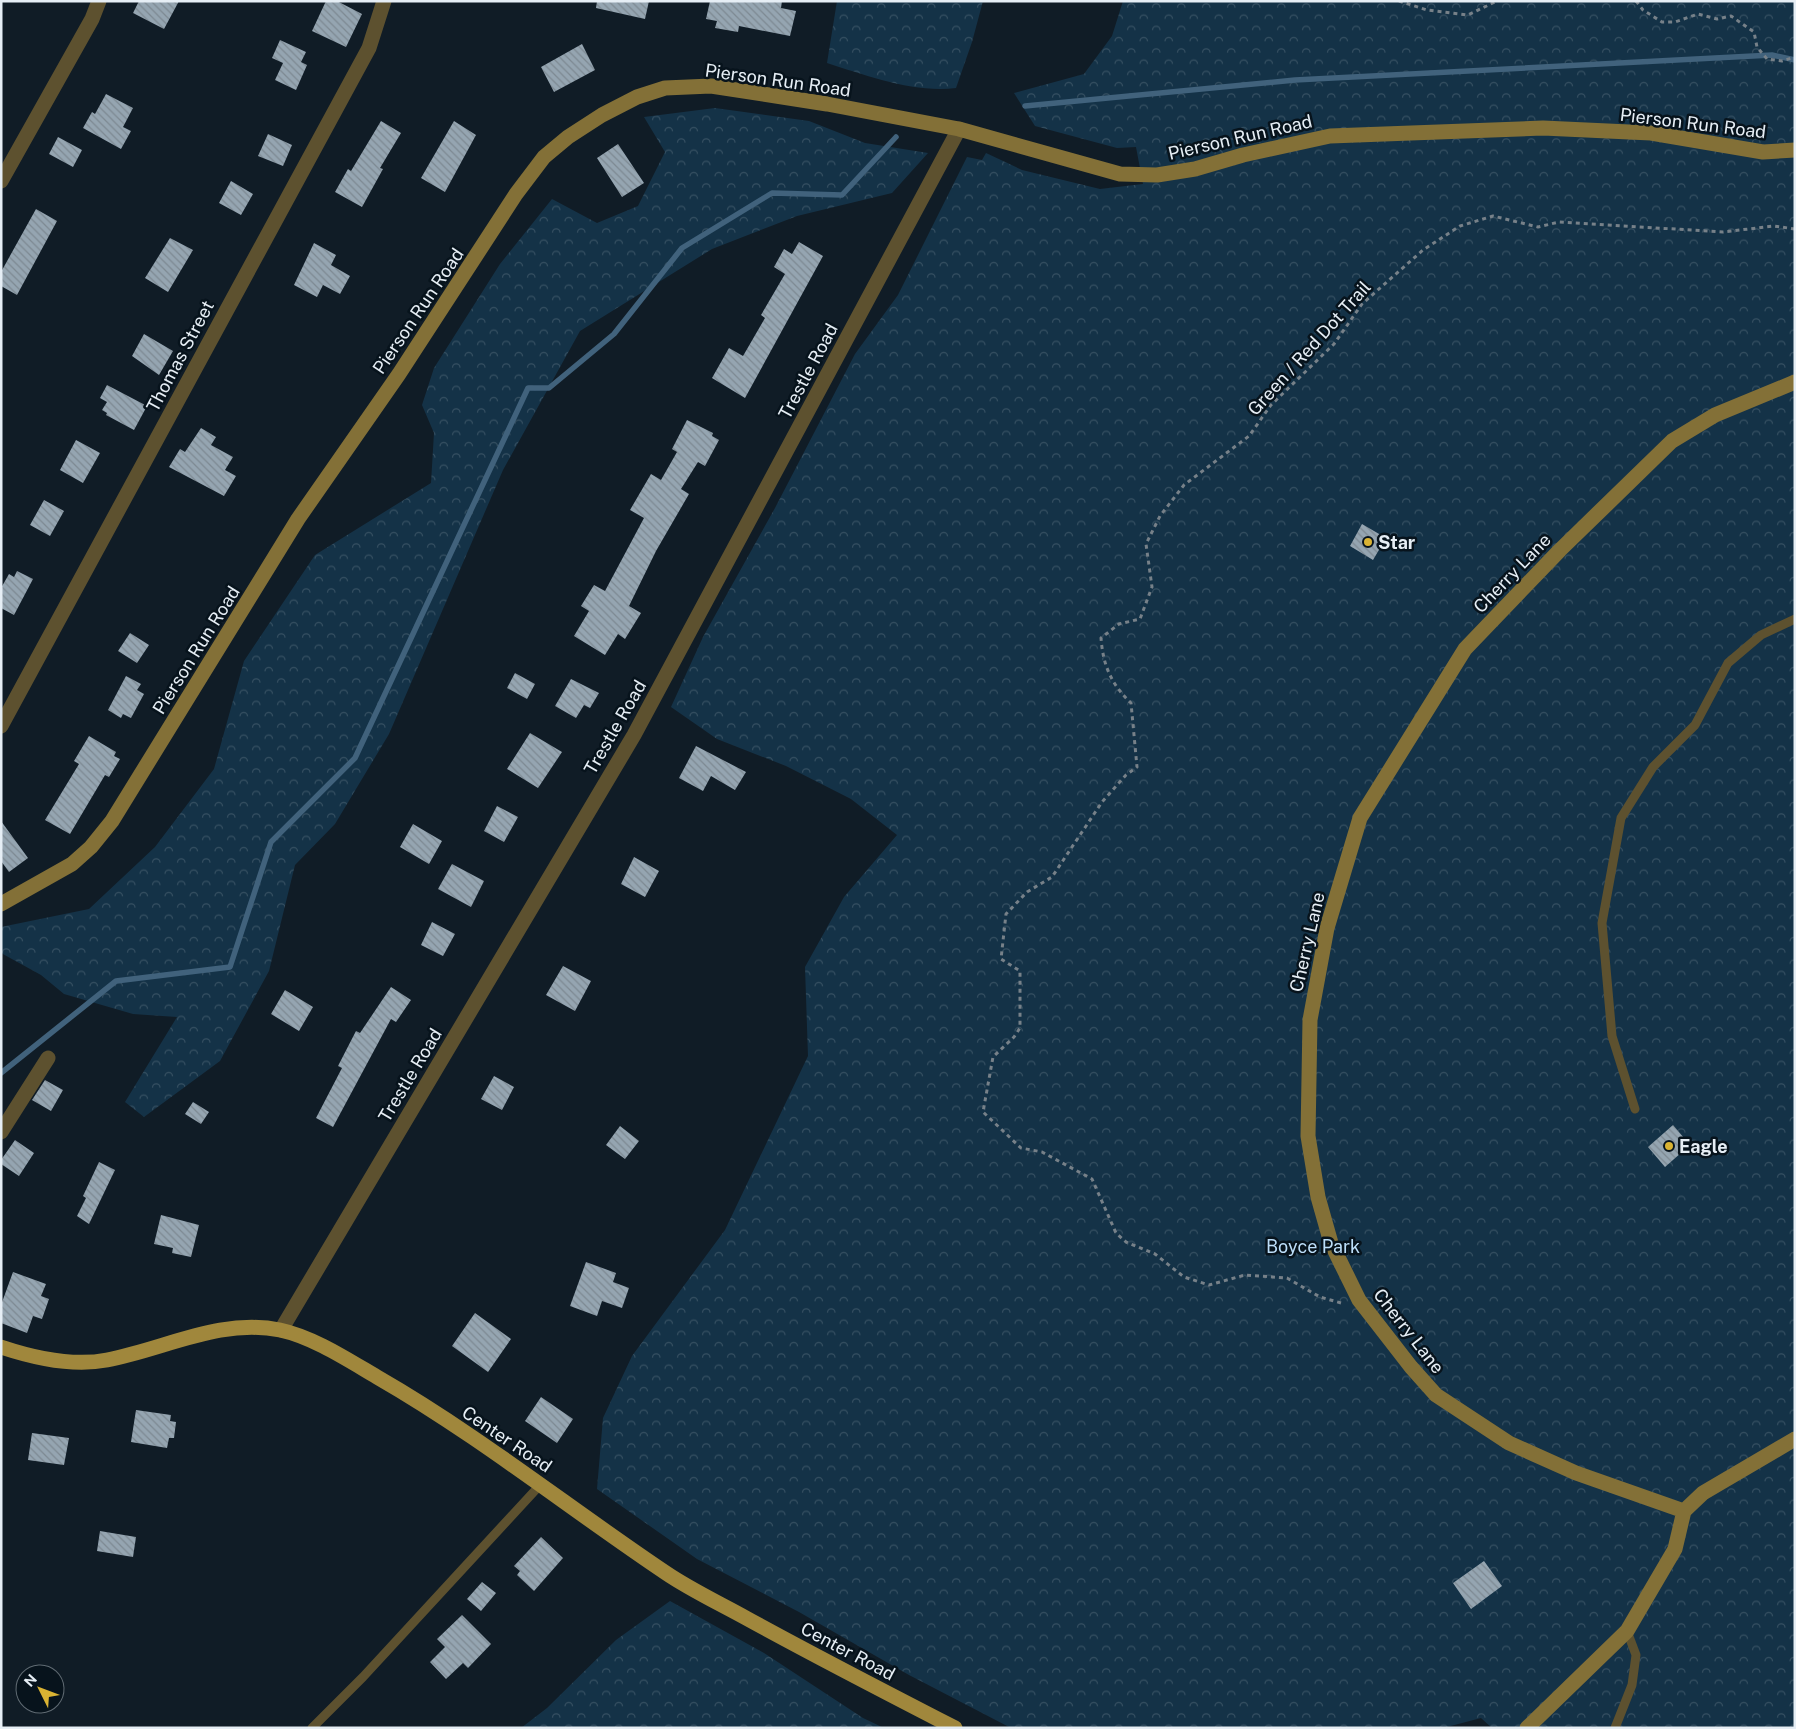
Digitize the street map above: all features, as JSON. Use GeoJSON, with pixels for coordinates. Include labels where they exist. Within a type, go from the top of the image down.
{"type":"FeatureCollection","features":[{"type":"Feature","properties":{"kind":"main road","name":"Center Road"},"geometry":{"type":"LineString","coordinates":[[1,1347],[24,1355],[61,1362],[104,1361],[210,1330],[245,1328],[281,1330],[328,1348],[400,1390],[541,1484],[669,1575],[807,1652],[955,1728]]}},
{"type":"Feature","properties":{"kind":"street"},"geometry":{"type":"LineString","coordinates":[[1,181],[92,19],[99,1]]}},
{"type":"Feature","properties":{"kind":"street","name":"Thomas Street"},"geometry":{"type":"LineString","coordinates":[[1,726],[369,48],[384,1]]}},
{"type":"Feature","properties":{"kind":"street","name":"Pierson Run Road"},"geometry":{"type":"LineString","coordinates":[[1,904],[72,864],[91,847],[112,821],[298,519],[404,366],[516,194],[544,157],[568,137],[602,115],[637,97],[665,88],[711,86],[828,104],[959,129],[1120,174],[1157,175],[1195,169],[1243,155],[1330,136],[1543,128],[1651,133],[1763,152],[1795,150]]}},
{"type":"Feature","properties":{"kind":"street","name":"Trestle Road"},"geometry":{"type":"LineString","coordinates":[[281,1330],[634,735],[959,129]]}},
{"type":"Feature","properties":{"kind":"street","name":"Cherry Lane"},"geometry":{"type":"LineString","coordinates":[[1684,1511],[1576,1473],[1510,1443],[1436,1395],[1411,1367],[1359,1300],[1331,1244],[1318,1197],[1308,1136],[1310,1020],[1327,928],[1360,818],[1465,649],[1560,550],[1672,441],[1715,415],[1795,382]]}},
{"type":"Feature","properties":{"kind":"street"},"geometry":{"type":"LineString","coordinates":[[1,1132],[48,1058]]}},
{"type":"Feature","properties":{"kind":"street"},"geometry":{"type":"LineString","coordinates":[[1527,1728],[1627,1631],[1675,1549],[1684,1511],[1703,1493],[1795,1438]]}},
{"type":"Feature","properties":{"kind":"lane"},"geometry":{"type":"LineString","coordinates":[[1635,1109],[1612,1036],[1602,923],[1621,818],[1653,767],[1695,724],[1728,663],[1761,635],[1795,619]]}},
{"type":"Feature","properties":{"kind":"lane"},"geometry":{"type":"LineString","coordinates":[[312,1728],[363,1677],[541,1484]]}},
{"type":"Feature","properties":{"kind":"lane"},"geometry":{"type":"LineString","coordinates":[[1615,1728],[1632,1685],[1636,1655],[1627,1631]]}},
{"type":"Feature","properties":{"kind":"path"},"geometry":{"type":"LineString","coordinates":[[1399,1],[1426,10],[1468,15],[1497,1]]}},
{"type":"Feature","properties":{"kind":"path"},"geometry":{"type":"LineString","coordinates":[[1636,1],[1643,10],[1662,22],[1675,22],[1698,14],[1717,19],[1732,16],[1754,32],[1757,47],[1767,59],[1782,61],[1795,57]]}},
{"type":"Feature","properties":{"kind":"path","name":"Green / Red Dot Trail"},"geometry":{"type":"LineString","coordinates":[[1367,1310],[1320,1297],[1287,1278],[1245,1275],[1210,1285],[1184,1277],[1155,1254],[1126,1242],[1116,1233],[1092,1179],[1067,1163],[1042,1152],[1021,1148],[983,1112],[993,1057],[1014,1037],[1020,1028],[1020,971],[1002,959],[1006,914],[1027,892],[1052,877],[1102,802],[1126,775],[1137,767],[1131,703],[1116,689],[1102,660],[1101,638],[1119,624],[1140,619],[1152,587],[1146,544],[1160,516],[1184,485],[1249,436],[1271,405],[1334,344],[1362,304],[1424,250],[1460,226],[1493,216],[1538,227],[1559,222],[1723,232],[1774,226],[1795,229]]}},
{"type":"Feature","properties":{"kind":"green space"},"geometry":{"type":"Polygon","coordinates":[[[837,1],[983,1],[972,42],[956,88],[940,89],[907,86],[827,63],[837,1]]]}},
{"type":"Feature","properties":{"kind":"green space","name":"Boyce Park"},"geometry":{"type":"Polygon","coordinates":[[[1123,1],[1795,1],[1795,1728],[1492,1728],[1481,1718],[1443,1728],[1011,1728],[909,1675],[799,1612],[697,1559],[597,1489],[603,1418],[632,1356],[725,1230],[808,1056],[805,967],[844,897],[897,835],[851,799],[786,766],[717,739],[671,707],[703,637],[775,508],[855,354],[898,295],[967,157],[982,160],[986,153],[1022,170],[1100,189],[1143,184],[1136,147],[1117,148],[1035,126],[1014,93],[1084,74],[1112,36],[1123,1]]]}},
{"type":"Feature","properties":{"kind":"green space"},"geometry":{"type":"Polygon","coordinates":[[[715,108],[809,121],[865,143],[928,153],[892,193],[797,216],[712,249],[580,331],[503,470],[389,734],[335,824],[295,865],[269,971],[220,1061],[144,1117],[125,1102],[177,1017],[133,1014],[64,994],[41,975],[1,953],[1,927],[89,909],[155,847],[214,769],[244,661],[315,555],[431,483],[434,433],[422,405],[434,368],[500,264],[552,199],[597,223],[638,206],[665,152],[644,117],[715,108]]]}},
{"type":"Feature","properties":{"kind":"green space"},"geometry":{"type":"Polygon","coordinates":[[[670,1601],[764,1653],[863,1718],[884,1728],[521,1728],[547,1708],[616,1640],[670,1601]]]}},
{"type":"Feature","properties":{"kind":"building"},"geometry":{"type":"Polygon","coordinates":[[[139,1],[179,1],[164,29],[133,13],[139,1]]]}},
{"type":"Feature","properties":{"kind":"building"},"geometry":{"type":"Polygon","coordinates":[[[326,1],[337,1],[362,14],[346,47],[312,31],[326,1]]]}},
{"type":"Feature","properties":{"kind":"building"},"geometry":{"type":"Polygon","coordinates":[[[597,1],[649,1],[645,19],[596,8],[597,1]]]}},
{"type":"Feature","properties":{"kind":"building"},"geometry":{"type":"Polygon","coordinates":[[[710,1],[782,1],[781,8],[796,11],[790,36],[739,26],[738,32],[715,28],[717,21],[706,19],[710,1]]]}},
{"type":"Feature","properties":{"kind":"building"},"geometry":{"type":"Polygon","coordinates":[[[280,40],[306,52],[301,62],[307,65],[296,90],[275,80],[283,63],[272,58],[280,40]]]}},
{"type":"Feature","properties":{"kind":"building"},"geometry":{"type":"Polygon","coordinates":[[[582,44],[595,70],[554,92],[541,67],[582,44]]]}},
{"type":"Feature","properties":{"kind":"building"},"geometry":{"type":"Polygon","coordinates":[[[106,94],[133,108],[123,127],[131,131],[121,149],[83,128],[92,112],[95,114],[106,94]]]}},
{"type":"Feature","properties":{"kind":"building"},"geometry":{"type":"Polygon","coordinates":[[[381,121],[401,133],[380,168],[383,169],[362,207],[335,192],[348,169],[351,171],[381,121]]]}},
{"type":"Feature","properties":{"kind":"building"},"geometry":{"type":"Polygon","coordinates":[[[454,121],[476,135],[445,192],[421,178],[454,121]]]}},
{"type":"Feature","properties":{"kind":"building"},"geometry":{"type":"Polygon","coordinates":[[[268,134],[292,145],[283,166],[258,156],[268,134]]]}},
{"type":"Feature","properties":{"kind":"building"},"geometry":{"type":"Polygon","coordinates":[[[58,137],[82,150],[73,167],[49,154],[58,137]]]}},
{"type":"Feature","properties":{"kind":"building"},"geometry":{"type":"Polygon","coordinates":[[[618,144],[644,183],[622,197],[597,158],[618,144]]]}},
{"type":"Feature","properties":{"kind":"building"},"geometry":{"type":"Polygon","coordinates":[[[231,181],[253,194],[241,215],[219,203],[231,181]]]}},
{"type":"Feature","properties":{"kind":"building"},"geometry":{"type":"Polygon","coordinates":[[[36,209],[57,221],[17,295],[1,286],[1,272],[36,209]]]}},
{"type":"Feature","properties":{"kind":"building"},"geometry":{"type":"Polygon","coordinates":[[[170,238],[193,250],[168,292],[145,278],[170,238]]]}},
{"type":"Feature","properties":{"kind":"building"},"geometry":{"type":"Polygon","coordinates":[[[799,242],[823,256],[745,398],[712,378],[729,348],[743,356],[765,318],[761,315],[785,274],[774,267],[784,249],[792,254],[799,242]]]}},
{"type":"Feature","properties":{"kind":"building"},"geometry":{"type":"Polygon","coordinates":[[[314,243],[336,255],[331,265],[350,276],[340,294],[323,285],[317,297],[294,285],[314,243]]]}},
{"type":"Feature","properties":{"kind":"building"},"geometry":{"type":"Polygon","coordinates":[[[144,334],[173,351],[159,375],[132,356],[144,334]]]}},
{"type":"Feature","properties":{"kind":"building"},"geometry":{"type":"Polygon","coordinates":[[[107,385],[147,406],[134,430],[106,415],[107,413],[102,410],[107,402],[100,398],[107,385]]]}},
{"type":"Feature","properties":{"kind":"building"},"geometry":{"type":"Polygon","coordinates":[[[687,420],[713,433],[712,436],[719,440],[705,466],[698,462],[681,489],[689,494],[656,551],[629,606],[641,613],[625,639],[618,634],[605,655],[574,636],[589,611],[581,606],[594,585],[605,591],[644,518],[630,510],[651,474],[661,480],[677,452],[672,449],[687,420]]]}},
{"type":"Feature","properties":{"kind":"building"},"geometry":{"type":"Polygon","coordinates":[[[201,428],[216,437],[211,445],[233,457],[225,470],[236,476],[224,496],[169,467],[180,449],[185,452],[201,428]]]}},
{"type":"Feature","properties":{"kind":"building"},"geometry":{"type":"Polygon","coordinates":[[[76,440],[100,453],[83,483],[60,470],[76,440]]]}},
{"type":"Feature","properties":{"kind":"building"},"geometry":{"type":"Polygon","coordinates":[[[44,500],[64,511],[50,536],[30,525],[44,500]]]}},
{"type":"Feature","properties":{"kind":"building","name":"Star"},"geometry":{"type":"Polygon","coordinates":[[[1362,524],[1386,538],[1373,560],[1350,546],[1362,524]]]}},
{"type":"Feature","properties":{"kind":"building"},"geometry":{"type":"Polygon","coordinates":[[[17,571],[33,579],[14,615],[1,608],[1,588],[9,574],[14,577],[17,571]]]}},
{"type":"Feature","properties":{"kind":"building"},"geometry":{"type":"Polygon","coordinates":[[[130,633],[149,645],[137,663],[118,651],[130,633]]]}},
{"type":"Feature","properties":{"kind":"building"},"geometry":{"type":"Polygon","coordinates":[[[515,673],[535,684],[527,699],[507,688],[515,673]]]}},
{"type":"Feature","properties":{"kind":"building"},"geometry":{"type":"Polygon","coordinates":[[[126,676],[141,684],[137,690],[144,694],[131,718],[123,714],[121,718],[108,710],[126,676]]]}},
{"type":"Feature","properties":{"kind":"building"},"geometry":{"type":"Polygon","coordinates":[[[571,679],[599,693],[590,708],[584,705],[576,718],[555,706],[571,679]]]}},
{"type":"Feature","properties":{"kind":"building"},"geometry":{"type":"Polygon","coordinates":[[[530,733],[562,752],[538,788],[507,769],[530,733]]]}},
{"type":"Feature","properties":{"kind":"building"},"geometry":{"type":"Polygon","coordinates":[[[89,736],[116,752],[114,756],[120,759],[109,777],[105,775],[70,834],[45,820],[79,764],[74,761],[89,736]]]}},
{"type":"Feature","properties":{"kind":"building"},"geometry":{"type":"Polygon","coordinates":[[[696,746],[746,772],[735,790],[711,776],[703,791],[679,778],[696,746]]]}},
{"type":"Feature","properties":{"kind":"building"},"geometry":{"type":"Polygon","coordinates":[[[497,806],[518,817],[504,842],[484,831],[497,806]]]}},
{"type":"Feature","properties":{"kind":"building"},"geometry":{"type":"Polygon","coordinates":[[[1,821],[28,858],[9,872],[1,861],[1,821]]]}},
{"type":"Feature","properties":{"kind":"building"},"geometry":{"type":"Polygon","coordinates":[[[413,824],[442,841],[429,864],[400,847],[413,824]]]}},
{"type":"Feature","properties":{"kind":"building"},"geometry":{"type":"Polygon","coordinates":[[[634,857],[659,871],[645,897],[621,884],[634,857]]]}},
{"type":"Feature","properties":{"kind":"building"},"geometry":{"type":"Polygon","coordinates":[[[452,864],[484,881],[471,907],[438,889],[452,864]]]}},
{"type":"Feature","properties":{"kind":"building"},"geometry":{"type":"Polygon","coordinates":[[[432,922],[455,934],[443,956],[421,945],[432,922]]]}},
{"type":"Feature","properties":{"kind":"building"},"geometry":{"type":"Polygon","coordinates":[[[563,966],[591,981],[575,1011],[546,995],[563,966]]]}},
{"type":"Feature","properties":{"kind":"building"},"geometry":{"type":"Polygon","coordinates":[[[391,987],[411,1000],[396,1022],[391,1019],[333,1127],[316,1118],[342,1068],[338,1066],[356,1031],[360,1033],[391,987]]]}},
{"type":"Feature","properties":{"kind":"building"},"geometry":{"type":"Polygon","coordinates":[[[285,990],[313,1007],[299,1031],[271,1014],[285,990]]]}},
{"type":"Feature","properties":{"kind":"building"},"geometry":{"type":"Polygon","coordinates":[[[494,1076],[514,1087],[502,1110],[481,1099],[494,1076]]]}},
{"type":"Feature","properties":{"kind":"building"},"geometry":{"type":"Polygon","coordinates":[[[45,1080],[63,1090],[51,1111],[32,1100],[45,1080]]]}},
{"type":"Feature","properties":{"kind":"building"},"geometry":{"type":"Polygon","coordinates":[[[193,1102],[209,1112],[201,1124],[185,1114],[193,1102]]]}},
{"type":"Feature","properties":{"kind":"building","name":"Eagle"},"geometry":{"type":"Polygon","coordinates":[[[1673,1125],[1690,1145],[1665,1167],[1648,1147],[1673,1125]]]}},
{"type":"Feature","properties":{"kind":"building"},"geometry":{"type":"Polygon","coordinates":[[[620,1126],[639,1141],[625,1159],[606,1145],[620,1126]]]}},
{"type":"Feature","properties":{"kind":"building"},"geometry":{"type":"Polygon","coordinates":[[[15,1140],[34,1153],[19,1176],[1,1164],[1,1160],[15,1140]]]}},
{"type":"Feature","properties":{"kind":"building"},"geometry":{"type":"Polygon","coordinates":[[[99,1162],[115,1170],[89,1224],[77,1216],[86,1198],[83,1196],[99,1162]]]}},
{"type":"Feature","properties":{"kind":"building"},"geometry":{"type":"Polygon","coordinates":[[[161,1215],[199,1225],[191,1257],[172,1253],[173,1248],[154,1244],[161,1215]]]}},
{"type":"Feature","properties":{"kind":"building"},"geometry":{"type":"Polygon","coordinates":[[[586,1262],[616,1273],[613,1282],[629,1288],[622,1308],[602,1301],[597,1316],[570,1306],[586,1262]]]}},
{"type":"Feature","properties":{"kind":"building"},"geometry":{"type":"Polygon","coordinates":[[[13,1272],[46,1284],[41,1296],[49,1299],[42,1319],[33,1316],[27,1333],[1,1323],[1,1305],[13,1272]]]}},
{"type":"Feature","properties":{"kind":"building"},"geometry":{"type":"Polygon","coordinates":[[[475,1313],[511,1339],[488,1372],[452,1346],[475,1313]]]}},
{"type":"Feature","properties":{"kind":"building"},"geometry":{"type":"Polygon","coordinates":[[[541,1397],[573,1419],[557,1443],[525,1421],[541,1397]]]}},
{"type":"Feature","properties":{"kind":"building"},"geometry":{"type":"Polygon","coordinates":[[[136,1410],[171,1415],[170,1421],[176,1422],[174,1438],[169,1438],[167,1448],[131,1442],[136,1410]]]}},
{"type":"Feature","properties":{"kind":"building"},"geometry":{"type":"Polygon","coordinates":[[[32,1433],[69,1438],[64,1465],[28,1460],[32,1433]]]}},
{"type":"Feature","properties":{"kind":"building"},"geometry":{"type":"Polygon","coordinates":[[[100,1531],[136,1537],[133,1557],[97,1551],[100,1531]]]}},
{"type":"Feature","properties":{"kind":"building"},"geometry":{"type":"Polygon","coordinates":[[[541,1537],[563,1558],[534,1591],[517,1575],[520,1571],[514,1566],[541,1537]]]}},
{"type":"Feature","properties":{"kind":"building"},"geometry":{"type":"Polygon","coordinates":[[[1484,1561],[1502,1586],[1471,1609],[1453,1583],[1484,1561]]]}},
{"type":"Feature","properties":{"kind":"building"},"geometry":{"type":"Polygon","coordinates":[[[482,1582],[496,1593],[481,1611],[467,1599],[482,1582]]]}},
{"type":"Feature","properties":{"kind":"building"},"geometry":{"type":"Polygon","coordinates":[[[462,1615],[491,1644],[468,1668],[463,1663],[446,1679],[430,1662],[445,1647],[437,1639],[462,1615]]]}},
{"type":"Feature","properties":{"kind":"waterway"},"geometry":{"type":"LineString","coordinates":[[1025,106],[1295,80],[1772,55],[1795,60]]}},
{"type":"Feature","properties":{"kind":"waterway"},"geometry":{"type":"LineString","coordinates":[[1,1073],[116,981],[230,967],[271,842],[355,758],[528,388],[549,388],[614,334],[682,248],[772,193],[842,195],[896,137]]}},
{"type":"Feature","properties":{"kind":"place","name":"Star"},"geometry":{"type":"Point","coordinates":[1368,542]}},
{"type":"Feature","properties":{"kind":"place","name":"Eagle"},"geometry":{"type":"Point","coordinates":[1669,1146]}}]}
